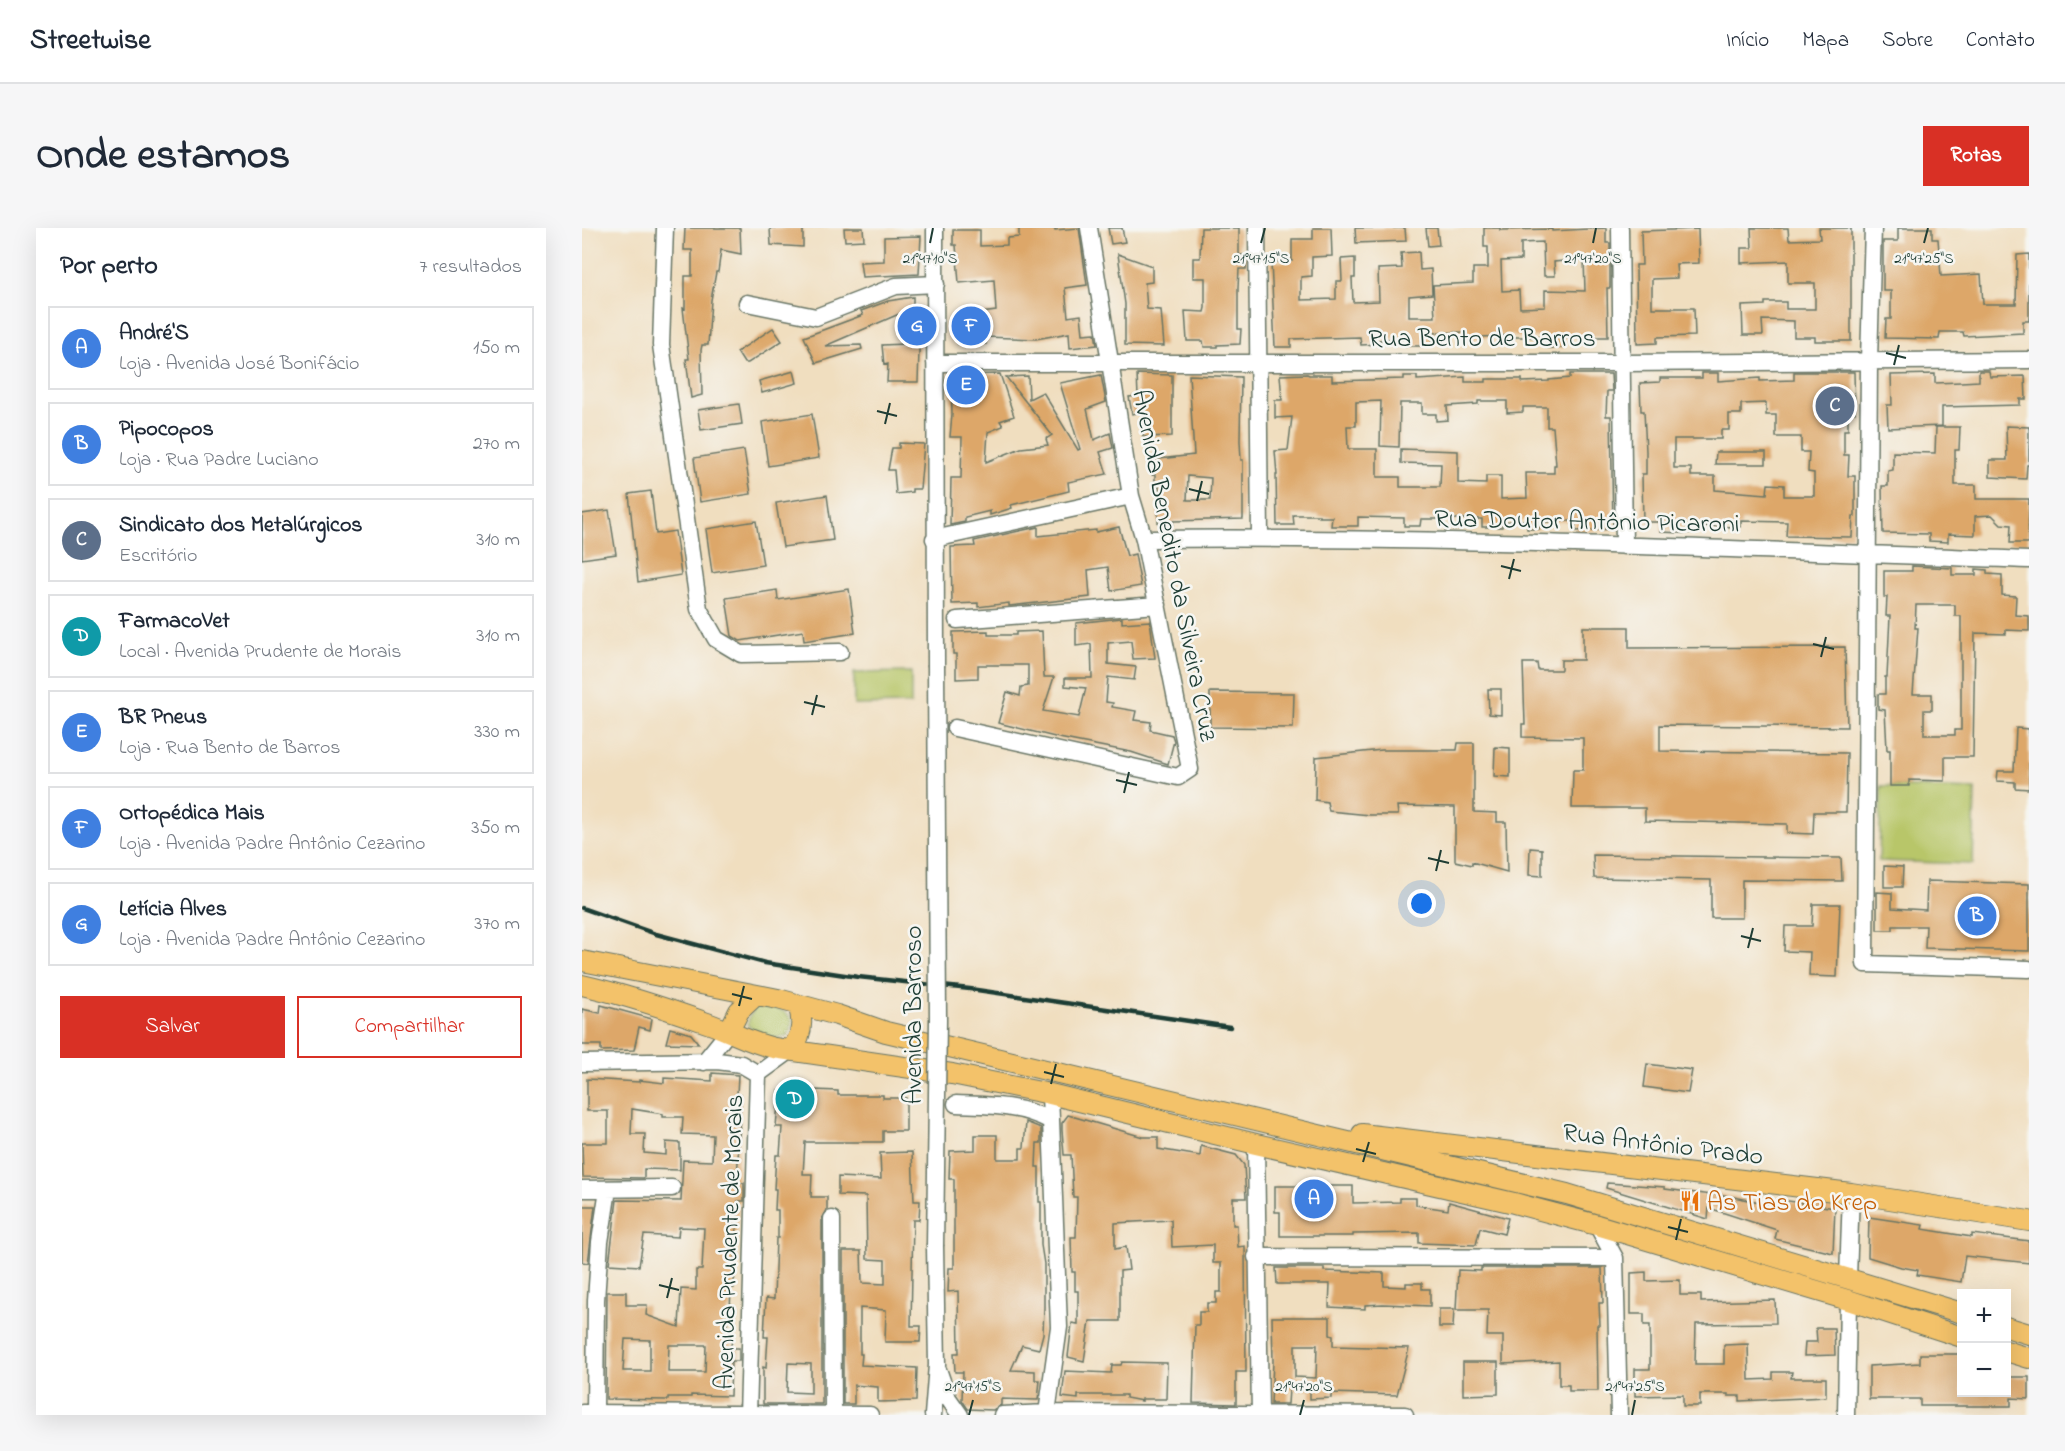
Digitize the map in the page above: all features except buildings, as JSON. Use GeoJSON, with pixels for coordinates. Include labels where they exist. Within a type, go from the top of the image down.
{"type":"FeatureCollection","features":[{"type":"Feature","properties":{"kind":"main road"},"geometry":{"type":"LineString","coordinates":[[582,961],[756,995],[798,1005],[886,1032],[1290,1126],[1567,1194],[1957,1311]]}},
{"type":"Feature","properties":{"kind":"main road"},"geometry":{"type":"LineString","coordinates":[[582,985],[639,1000],[729,1031],[759,1045],[952,1074],[1050,1094],[1514,1203],[1597,1225],[1848,1300],[1957,1335]]}},
{"type":"Feature","properties":{"kind":"main road"},"geometry":{"type":"LineString","coordinates":[[729,1031],[739,1011],[756,995]]}},
{"type":"Feature","properties":{"kind":"main road"},"geometry":{"type":"LineString","coordinates":[[791,1050],[801,1035],[802,1017],[798,1005]]}},
{"type":"Feature","properties":{"kind":"main road","name":"Rua Antônio Prado"},"geometry":{"type":"LineString","coordinates":[[1290,1126],[1851,1193],[2029,1221]]}},
{"type":"Feature","properties":{"kind":"main road"},"geometry":{"type":"LineString","coordinates":[[2011,1328],[2029,1334]]}},
{"type":"Feature","properties":{"kind":"main road"},"geometry":{"type":"LineString","coordinates":[[2011,1352],[2029,1358]]}},
{"type":"Feature","properties":{"kind":"street"},"geometry":{"type":"LineString","coordinates":[[665,228],[661,345],[699,609],[716,639],[741,654],[840,652]]}},
{"type":"Feature","properties":{"kind":"street","name":"Avenida Barroso"},"geometry":{"type":"LineString","coordinates":[[933,1415],[937,1365],[935,1246],[938,1020],[934,539],[935,228]]}},
{"type":"Feature","properties":{"kind":"street","name":"Avenida Benedito da Silveira Cruz"},"geometry":{"type":"LineString","coordinates":[[955,728],[1178,777],[1190,769],[1144,539],[1131,496],[1089,228]]}},
{"type":"Feature","properties":{"kind":"street"},"geometry":{"type":"LineString","coordinates":[[1257,228],[1260,538]]}},
{"type":"Feature","properties":{"kind":"street"},"geometry":{"type":"LineString","coordinates":[[1620,228],[1624,546]]}},
{"type":"Feature","properties":{"kind":"street"},"geometry":{"type":"LineString","coordinates":[[1873,228],[1869,360],[1865,964],[2029,969]]}},
{"type":"Feature","properties":{"kind":"street"},"geometry":{"type":"LineString","coordinates":[[747,303],[816,317],[896,286],[936,284]]}},
{"type":"Feature","properties":{"kind":"street","name":"Rua Bento de Barros"},"geometry":{"type":"LineString","coordinates":[[935,363],[1623,363],[2029,360]]}},
{"type":"Feature","properties":{"kind":"street"},"geometry":{"type":"LineString","coordinates":[[934,539],[1131,496]]}},
{"type":"Feature","properties":{"kind":"street","name":"Rua Doutor Antônio Picaroni"},"geometry":{"type":"LineString","coordinates":[[1144,539],[1260,538],[1624,546],[2029,560]]}},
{"type":"Feature","properties":{"kind":"street"},"geometry":{"type":"LineString","coordinates":[[957,620],[1158,605]]}},
{"type":"Feature","properties":{"kind":"street"},"geometry":{"type":"LineString","coordinates":[[704,1062],[729,1031]]}},
{"type":"Feature","properties":{"kind":"street","name":"Avenida Prudente de Morais"},"geometry":{"type":"LineString","coordinates":[[748,1415],[758,1074],[791,1050]]}},
{"type":"Feature","properties":{"kind":"street"},"geometry":{"type":"LineString","coordinates":[[582,1063],[741,1064],[758,1074]]}},
{"type":"Feature","properties":{"kind":"street"},"geometry":{"type":"LineString","coordinates":[[1047,1413],[1059,1328],[1050,1094]]}},
{"type":"Feature","properties":{"kind":"street"},"geometry":{"type":"LineString","coordinates":[[956,1104],[1004,1105],[1037,1113],[1051,1121]]}},
{"type":"Feature","properties":{"kind":"street"},"geometry":{"type":"LineString","coordinates":[[1256,1144],[1260,1414]]}},
{"type":"Feature","properties":{"kind":"street"},"geometry":{"type":"LineString","coordinates":[[582,1189],[672,1188]]}},
{"type":"Feature","properties":{"kind":"street"},"geometry":{"type":"LineString","coordinates":[[608,1189],[600,1242],[589,1413],[870,1415]]}},
{"type":"Feature","properties":{"kind":"street"},"geometry":{"type":"LineString","coordinates":[[1848,1278],[1851,1193]]}},
{"type":"Feature","properties":{"kind":"street"},"geometry":{"type":"LineString","coordinates":[[832,1219],[833,1414]]}},
{"type":"Feature","properties":{"kind":"street"},"geometry":{"type":"LineString","coordinates":[[1597,1225],[1615,1258],[1619,1415]]}},
{"type":"Feature","properties":{"kind":"street"},"geometry":{"type":"LineString","coordinates":[[1256,1257],[1615,1258]]}},
{"type":"Feature","properties":{"kind":"street"},"geometry":{"type":"LineString","coordinates":[[1846,1415],[1848,1300]]}},
{"type":"Feature","properties":{"kind":"street","name":"Avenida Barroso"},"geometry":{"type":"LineString","coordinates":[[937,1365],[948,1398],[960,1415]]}},
{"type":"Feature","properties":{"kind":"street"},"geometry":{"type":"LineString","coordinates":[[1002,1415],[1047,1413],[1405,1415]]}},
{"type":"Feature","properties":{"kind":"green space"},"geometry":{"type":"Polygon","coordinates":[[[911,672],[911,704],[854,705],[854,673],[911,672]]]}},
{"type":"Feature","properties":{"kind":"green space"},"geometry":{"type":"Polygon","coordinates":[[[1881,786],[1975,789],[1973,864],[1879,861],[1881,786]]]}},
{"type":"Feature","properties":{"kind":"green space"},"geometry":{"type":"Polygon","coordinates":[[[758,1007],[773,1008],[787,1014],[793,1021],[789,1035],[773,1038],[752,1029],[748,1025],[749,1019],[758,1007]]]}},
{"type":"Feature","properties":{"kind":"railway"},"geometry":{"type":"LineString","coordinates":[[582,908],[656,934],[765,963],[858,977],[970,989],[1230,1027]]}},
{"type":"Feature","properties":{"kind":"place","name":"Letícia Alves"},"geometry":{"type":"Point","coordinates":[917,326]}},
{"type":"Feature","properties":{"kind":"place","name":"Ortopédica Mais"},"geometry":{"type":"Point","coordinates":[971,326]}},
{"type":"Feature","properties":{"kind":"place","name":"BR Pneus"},"geometry":{"type":"Point","coordinates":[966,385]}},
{"type":"Feature","properties":{"kind":"place","name":"Sindicato dos Metalúrgicos"},"geometry":{"type":"Point","coordinates":[1835,406]}},
{"type":"Feature","properties":{"kind":"place","name":"Pipocopos"},"geometry":{"type":"Point","coordinates":[1977,916]}},
{"type":"Feature","properties":{"kind":"place","name":"FarmacoVet"},"geometry":{"type":"Point","coordinates":[795,1099]}},
{"type":"Feature","properties":{"kind":"place","name":"André'S"},"geometry":{"type":"Point","coordinates":[1314,1199]}},
{"type":"Feature","properties":{"kind":"place","name":"As Tias do Krep"},"geometry":{"type":"Point","coordinates":[1690,1201]}}]}
